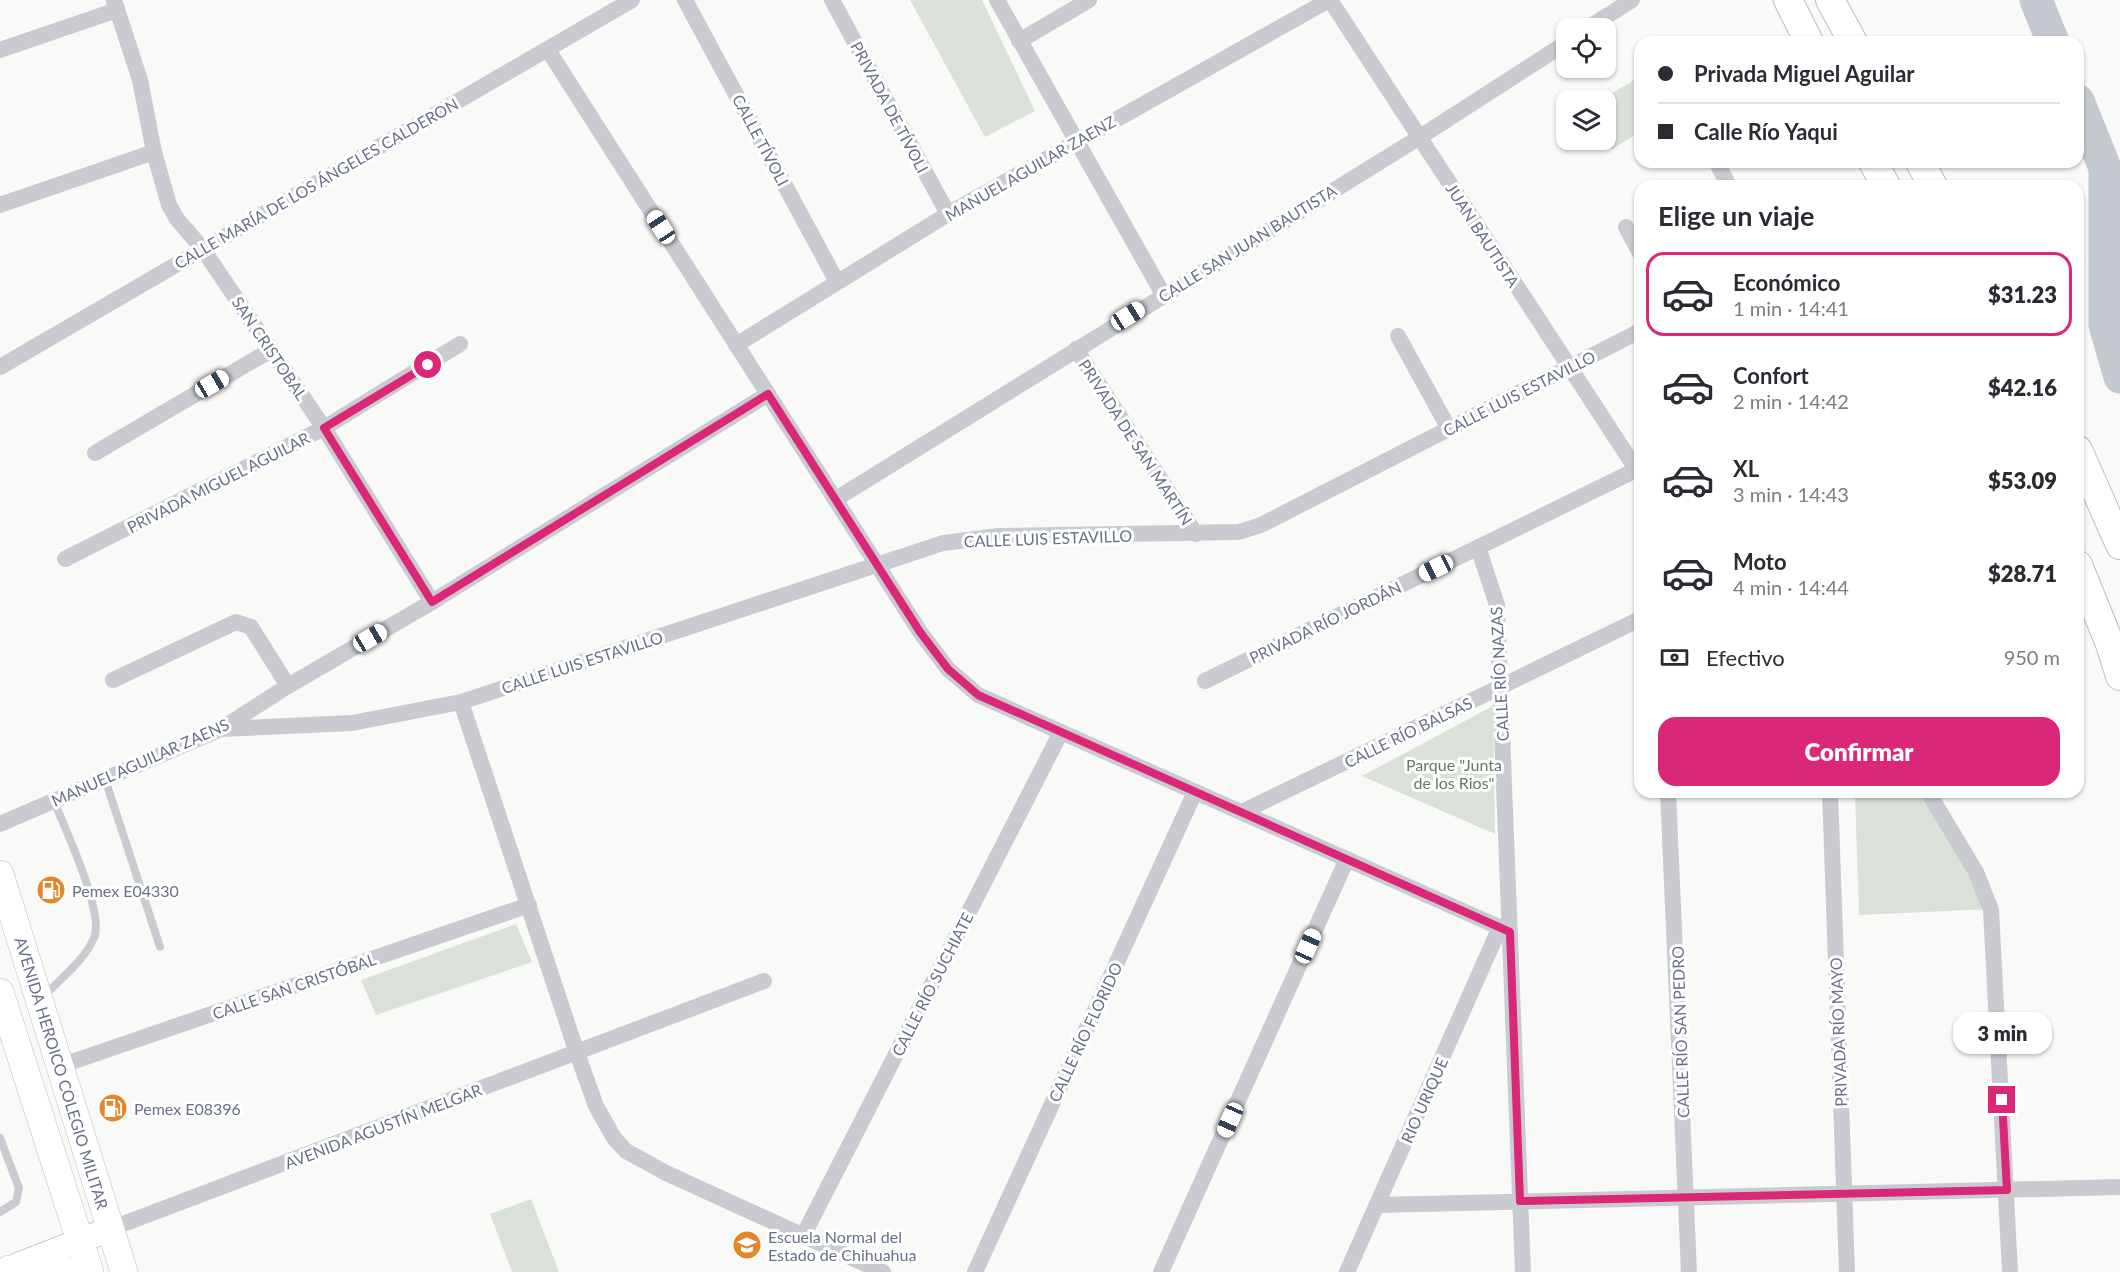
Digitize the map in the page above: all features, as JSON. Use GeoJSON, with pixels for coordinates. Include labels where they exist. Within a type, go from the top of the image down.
{"type":"FeatureCollection","features":[{"type":"Feature","properties":{"kind":"highway"},"geometry":{"type":"LineString","coordinates":[[1788,0],[1806,36]]}},
{"type":"Feature","properties":{"kind":"highway"},"geometry":{"type":"LineString","coordinates":[[1830,0],[1850,36]]}},
{"type":"Feature","properties":{"kind":"highway"},"geometry":{"type":"LineString","coordinates":[[2084,464],[2120,545]]}},
{"type":"Feature","properties":{"kind":"highway"},"geometry":{"type":"LineString","coordinates":[[2084,580],[2110,644],[2120,676]]}},
{"type":"Feature","properties":{"kind":"main road","name":"AVENIDA HEROICO COLEGIO MILITAR"},"geometry":{"type":"LineString","coordinates":[[0,874],[124,1272]]}},
{"type":"Feature","properties":{"kind":"main road","name":"AVENIDA HEROICO COLEGIO MILITAR"},"geometry":{"type":"LineString","coordinates":[[0,992],[90,1272]]}},
{"type":"Feature","properties":{"kind":"main road","name":"AVENIDA AGUSTÍN MELGAR"},"geometry":{"type":"LineString","coordinates":[[6,1270],[110,1229]]}},
{"type":"Feature","properties":{"kind":"main road"},"geometry":{"type":"LineString","coordinates":[[6,1270],[39,1266],[56,1267],[69,1272]]}},
{"type":"Feature","properties":{"kind":"street","name":"CALLE MARÍA DE LOS ÁNGELES CALDERON"},"geometry":{"type":"LineString","coordinates":[[0,367],[632,0]]}},
{"type":"Feature","properties":{"kind":"street","name":"CALLE TÍVOLI"},"geometry":{"type":"LineString","coordinates":[[685,0],[836,280]]}},
{"type":"Feature","properties":{"kind":"street","name":"PRIVADA DE TÍVOLI"},"geometry":{"type":"LineString","coordinates":[[832,0],[948,214]]}},
{"type":"Feature","properties":{"kind":"street"},"geometry":{"type":"LineString","coordinates":[[997,0],[1163,294]]}},
{"type":"Feature","properties":{"kind":"street"},"geometry":{"type":"LineString","coordinates":[[1019,41],[1089,0]]}},
{"type":"Feature","properties":{"kind":"street","name":"MANUEL AGUILAR ZAENZ"},"geometry":{"type":"LineString","coordinates":[[736,345],[836,280],[948,214],[1329,0]]}},
{"type":"Feature","properties":{"kind":"street","name":"JUAN BAUTISTA"},"geometry":{"type":"LineString","coordinates":[[1329,0],[1568,367],[1634,463]]}},
{"type":"Feature","properties":{"kind":"street"},"geometry":{"type":"LineString","coordinates":[[1604,18],[1632,0]]}},
{"type":"Feature","properties":{"kind":"street"},"geometry":{"type":"LineString","coordinates":[[0,50],[115,5]]}},
{"type":"Feature","properties":{"kind":"street","name":"SAN CRISTOBAL"},"geometry":{"type":"LineString","coordinates":[[115,5],[140,80],[154,152],[169,205],[182,226],[202,248],[324,428],[432,602]]}},
{"type":"Feature","properties":{"kind":"street","name":"CALLE SAN JUAN BAUTISTA"},"geometry":{"type":"LineString","coordinates":[[836,500],[1163,294],[1420,137],[1556,49]]}},
{"type":"Feature","properties":{"kind":"street"},"geometry":{"type":"LineString","coordinates":[[548,50],[920,632],[961,683],[978,695],[1505,929]]}},
{"type":"Feature","properties":{"kind":"street"},"geometry":{"type":"LineString","coordinates":[[0,205],[154,152]]}},
{"type":"Feature","properties":{"kind":"street"},"geometry":{"type":"LineString","coordinates":[[1626,227],[1634,242]]}},
{"type":"Feature","properties":{"kind":"street","name":"CALLE LUIS ESTAVILLO"},"geometry":{"type":"LineString","coordinates":[[221,729],[352,723],[461,702],[942,543],[965,538],[1239,532],[1449,429],[1634,334]]}},
{"type":"Feature","properties":{"kind":"street"},"geometry":{"type":"LineString","coordinates":[[1398,336],[1449,429]]}},
{"type":"Feature","properties":{"kind":"street","name":"PRIVADA MIGUEL AGUILAR"},"geometry":{"type":"LineString","coordinates":[[65,559],[324,428],[460,344]]}},
{"type":"Feature","properties":{"kind":"street","name":"PRIVADA DE SAN MARTÍN"},"geometry":{"type":"LineString","coordinates":[[1076,349],[1196,534]]}},
{"type":"Feature","properties":{"kind":"street"},"geometry":{"type":"LineString","coordinates":[[95,453],[271,350]]}},
{"type":"Feature","properties":{"kind":"street","name":"MANUEL AGUILAR ZAENS"},"geometry":{"type":"LineString","coordinates":[[0,824],[221,729],[288,686],[432,602],[768,394]]}},
{"type":"Feature","properties":{"kind":"street","name":"PRIVADA RÍO JORDÁN"},"geometry":{"type":"LineString","coordinates":[[1205,681],[1634,472]]}},
{"type":"Feature","properties":{"kind":"street","name":"CALLE RÍO NAZAS"},"geometry":{"type":"LineString","coordinates":[[1478,547],[1497,605],[1502,686],[1505,929],[1523,1272]]}},
{"type":"Feature","properties":{"kind":"street"},"geometry":{"type":"LineString","coordinates":[[112,680],[236,622],[251,627],[288,686]]}},
{"type":"Feature","properties":{"kind":"street","name":"CALLE RÍO BALSAS"},"geometry":{"type":"LineString","coordinates":[[1242,812],[1634,622]]}},
{"type":"Feature","properties":{"kind":"street"},"geometry":{"type":"LineString","coordinates":[[461,702],[577,1053],[596,1106],[614,1138],[626,1151],[666,1173],[883,1272]]}},
{"type":"Feature","properties":{"kind":"street","name":"CALLE RÍO SUCHIATE"},"geometry":{"type":"LineString","coordinates":[[803,1236],[1061,732]]}},
{"type":"Feature","properties":{"kind":"street","name":"CALLE RÍO FLORIDO"},"geometry":{"type":"LineString","coordinates":[[975,1272],[1195,792]]}},
{"type":"Feature","properties":{"kind":"street","name":"CALLE RÍO SAN PEDRO"},"geometry":{"type":"LineString","coordinates":[[1668,798],[1683,1068],[1689,1272]]}},
{"type":"Feature","properties":{"kind":"street","name":"PRIVADA RÍO MAYO"},"geometry":{"type":"LineString","coordinates":[[1830,798],[1847,1272]]}},
{"type":"Feature","properties":{"kind":"street"},"geometry":{"type":"LineString","coordinates":[[1932,798],[1976,872],[1991,910],[2010,1272]]}},
{"type":"Feature","properties":{"kind":"street"},"geometry":{"type":"LineString","coordinates":[[1161,1272],[1347,859]]}},
{"type":"Feature","properties":{"kind":"street","name":"CALLE SAN CRISTÓBAL"},"geometry":{"type":"LineString","coordinates":[[60,1066],[529,905]]}},
{"type":"Feature","properties":{"kind":"street","name":"RIO URIQUE"},"geometry":{"type":"LineString","coordinates":[[1347,1272],[1505,929]]}},
{"type":"Feature","properties":{"kind":"street","name":"AVENIDA AGUSTÍN MELGAR"},"geometry":{"type":"LineString","coordinates":[[110,1229],[764,981]]}},
{"type":"Feature","properties":{"kind":"street"},"geometry":{"type":"LineString","coordinates":[[1377,1204],[2120,1187]]}},
{"type":"Feature","properties":{"kind":"lane"},"geometry":{"type":"LineString","coordinates":[[105,779],[160,947]]}},
{"type":"Feature","properties":{"kind":"lane"},"geometry":{"type":"LineString","coordinates":[[39,1001],[86,952],[95,937],[96,927],[93,902],[54,801]]}},
{"type":"Feature","properties":{"kind":"lane"},"geometry":{"type":"LineString","coordinates":[[0,1138],[19,1188],[16,1202],[0,1212]]}},
{"type":"Feature","properties":{"kind":"green space"},"geometry":{"type":"Polygon","coordinates":[[[910,0],[982,0],[1035,111],[985,137],[910,0]]]}},
{"type":"Feature","properties":{"kind":"green space"},"geometry":{"type":"Polygon","coordinates":[[[1634,80],[1634,136],[1616,147],[1616,91],[1634,80]]]}},
{"type":"Feature","properties":{"kind":"green space","name":"Parque \"Junta de los Rios\""},"geometry":{"type":"Polygon","coordinates":[[[1493,706],[1495,834],[1362,776],[1493,706]]]}},
{"type":"Feature","properties":{"kind":"green space"},"geometry":{"type":"Polygon","coordinates":[[[1855,798],[1928,798],[1990,909],[1859,915],[1855,798]]]}},
{"type":"Feature","properties":{"kind":"green space"},"geometry":{"type":"Polygon","coordinates":[[[516,924],[532,962],[376,1015],[361,980],[516,924]]]}},
{"type":"Feature","properties":{"kind":"green space"},"geometry":{"type":"Polygon","coordinates":[[[531,1199],[559,1272],[512,1272],[490,1214],[531,1199]]]}},
{"type":"Feature","properties":{"kind":"waterway"},"geometry":{"type":"LineString","coordinates":[[2036,0],[2051,36]]}},
{"type":"Feature","properties":{"kind":"waterway"},"geometry":{"type":"LineString","coordinates":[[2084,116],[2105,168],[2105,325],[2120,377]]}},
{"type":"Feature","properties":{"kind":"place","name":"Pemex E04330"},"geometry":{"type":"Point","coordinates":[51,890]}},
{"type":"Feature","properties":{"kind":"place","name":"Pemex E08396"},"geometry":{"type":"Point","coordinates":[113,1108]}},
{"type":"Feature","properties":{"kind":"place","name":"Escuela Normal del Estado de Chihuahua"},"geometry":{"type":"Point","coordinates":[747,1245]}},
{"type":"Feature","properties":{"kind":"route"},"geometry":{"type":"LineString","coordinates":[[428,365],[324,428],[432,602],[768,394],[920,632],[961,683],[978,695],[1510,932],[1520,1201],[2007,1190],[2002,1100]]}}]}
